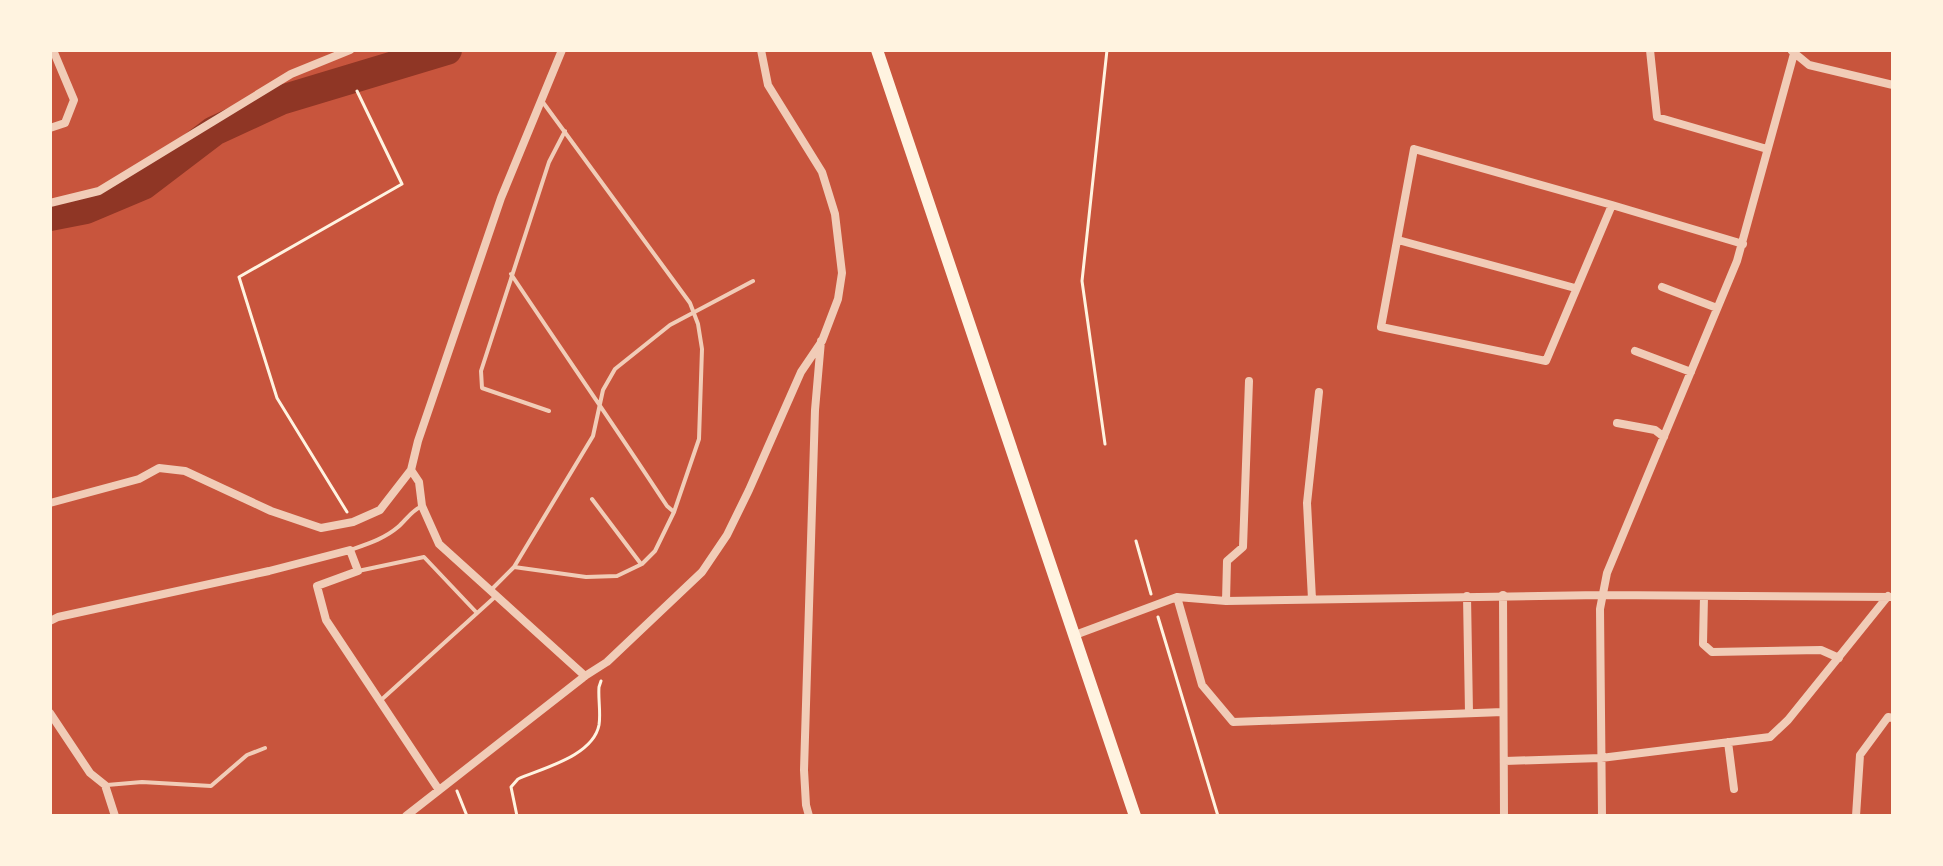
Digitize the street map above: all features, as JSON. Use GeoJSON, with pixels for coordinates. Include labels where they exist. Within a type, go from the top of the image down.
{"type":"FeatureCollection","features":[{"type":"Feature","properties":{"kind":"main road"},"geometry":{"type":"LineString","coordinates":[[877,50],[1135,816]]}},
{"type":"Feature","properties":{"kind":"street"},"geometry":{"type":"LineString","coordinates":[[50,128],[65,123],[74,100],[53,50]]}},
{"type":"Feature","properties":{"kind":"street"},"geometry":{"type":"LineString","coordinates":[[50,203],[99,191],[291,74],[350,50]]}},
{"type":"Feature","properties":{"kind":"street"},"geometry":{"type":"LineString","coordinates":[[50,503],[139,479],[159,468],[185,471],[271,511],[321,528],[353,522],[380,510],[411,470],[418,441],[496,212],[562,50]]}},
{"type":"Feature","properties":{"kind":"street"},"geometry":{"type":"LineString","coordinates":[[406,816],[607,662],[702,572],[749,490],[801,372],[822,341],[838,299],[842,273],[835,214],[822,172],[768,85],[761,50]]}},
{"type":"Feature","properties":{"kind":"street"},"geometry":{"type":"LineString","coordinates":[[1650,50],[1657,117],[1767,149]]}},
{"type":"Feature","properties":{"kind":"street"},"geometry":{"type":"LineString","coordinates":[[1602,816],[1601,595],[1607,573],[1743,244],[1794,51],[1809,65],[1893,85]]}},
{"type":"Feature","properties":{"kind":"street"},"geometry":{"type":"LineString","coordinates":[[1612,205],[1546,361],[1381,327],[1414,149],[1612,205],[1743,244]]}},
{"type":"Feature","properties":{"kind":"street"},"geometry":{"type":"LineString","coordinates":[[1398,240],[1575,288]]}},
{"type":"Feature","properties":{"kind":"street"},"geometry":{"type":"LineString","coordinates":[[1662,287],[1717,308]]}},
{"type":"Feature","properties":{"kind":"street"},"geometry":{"type":"LineString","coordinates":[[809,816],[804,770],[815,410],[822,341]]}},
{"type":"Feature","properties":{"kind":"street"},"geometry":{"type":"LineString","coordinates":[[1635,351],[1691,372]]}},
{"type":"Feature","properties":{"kind":"street"},"geometry":{"type":"LineString","coordinates":[[1226,601],[1227,561],[1243,547],[1249,381]]}},
{"type":"Feature","properties":{"kind":"street"},"geometry":{"type":"LineString","coordinates":[[1312,599],[1307,503],[1319,392]]}},
{"type":"Feature","properties":{"kind":"street"},"geometry":{"type":"LineString","coordinates":[[1617,423],[1655,430],[1664,437]]}},
{"type":"Feature","properties":{"kind":"street"},"geometry":{"type":"LineString","coordinates":[[411,470],[419,482],[422,506],[439,544],[585,676]]}},
{"type":"Feature","properties":{"kind":"street"},"geometry":{"type":"LineString","coordinates":[[50,621],[350,550],[358,571],[317,586],[326,620],[439,790]]}},
{"type":"Feature","properties":{"kind":"street"},"geometry":{"type":"LineString","coordinates":[[1075,635],[1177,597],[1226,601],[1503,595],[1891,596]]}},
{"type":"Feature","properties":{"kind":"street"},"geometry":{"type":"LineString","coordinates":[[1503,595],[1504,816]]}},
{"type":"Feature","properties":{"kind":"street"},"geometry":{"type":"LineString","coordinates":[[1467,596],[1469,713]]}},
{"type":"Feature","properties":{"kind":"street"},"geometry":{"type":"LineString","coordinates":[[1704,596],[1703,644],[1712,652],[1821,650],[1839,658]]}},
{"type":"Feature","properties":{"kind":"street"},"geometry":{"type":"LineString","coordinates":[[1505,761],[1601,758],[1770,737],[1788,720],[1891,596]]}},
{"type":"Feature","properties":{"kind":"street"},"geometry":{"type":"LineString","coordinates":[[1177,597],[1202,685],[1233,722],[1503,712]]}},
{"type":"Feature","properties":{"kind":"street"},"geometry":{"type":"LineString","coordinates":[[50,713],[90,773],[105,785],[115,816]]}},
{"type":"Feature","properties":{"kind":"street"},"geometry":{"type":"LineString","coordinates":[[1856,816],[1860,755],[1888,717],[1893,718]]}},
{"type":"Feature","properties":{"kind":"street"},"geometry":{"type":"LineString","coordinates":[[1728,742],[1734,789]]}},
{"type":"Feature","properties":{"kind":"lane"},"geometry":{"type":"LineString","coordinates":[[514,567],[586,577],[617,576],[642,564],[655,551],[674,512],[699,439],[702,349],[698,324],[690,303],[541,99]]}},
{"type":"Feature","properties":{"kind":"lane"},"geometry":{"type":"LineString","coordinates":[[549,411],[482,388],[481,371],[549,162],[565,131]]}},
{"type":"Feature","properties":{"kind":"lane"},"geometry":{"type":"LineString","coordinates":[[511,274],[674,512]]}},
{"type":"Feature","properties":{"kind":"lane"},"geometry":{"type":"LineString","coordinates":[[380,701],[477,613],[514,567],[593,436],[603,390],[615,369],[670,325],[753,281]]}},
{"type":"Feature","properties":{"kind":"lane"},"geometry":{"type":"LineString","coordinates":[[592,499],[642,564]]}},
{"type":"Feature","properties":{"kind":"lane"},"geometry":{"type":"LineString","coordinates":[[350,550],[374,542],[396,529],[422,506]]}},
{"type":"Feature","properties":{"kind":"lane"},"geometry":{"type":"LineString","coordinates":[[358,571],[424,557],[477,613]]}},
{"type":"Feature","properties":{"kind":"lane"},"geometry":{"type":"LineString","coordinates":[[105,785],[142,782],[211,786],[247,755],[265,748]]}},
{"type":"Feature","properties":{"kind":"path"},"geometry":{"type":"LineString","coordinates":[[1105,444],[1082,281],[1107,50]]}},
{"type":"Feature","properties":{"kind":"path"},"geometry":{"type":"LineString","coordinates":[[353,522],[277,398],[239,277],[402,184],[357,91]]}},
{"type":"Feature","properties":{"kind":"path"},"geometry":{"type":"LineString","coordinates":[[1136,541],[1218,816]]}},
{"type":"Feature","properties":{"kind":"path"},"geometry":{"type":"LineString","coordinates":[[517,816],[511,787],[518,779],[579,753],[589,745],[599,726],[599,687],[607,662]]}},
{"type":"Feature","properties":{"kind":"path"},"geometry":{"type":"LineString","coordinates":[[452,780],[467,816]]}},
{"type":"Feature","properties":{"kind":"waterway"},"geometry":{"type":"LineString","coordinates":[[50,216],[86,209],[143,185],[214,131],[281,100],[447,50]]}}]}
